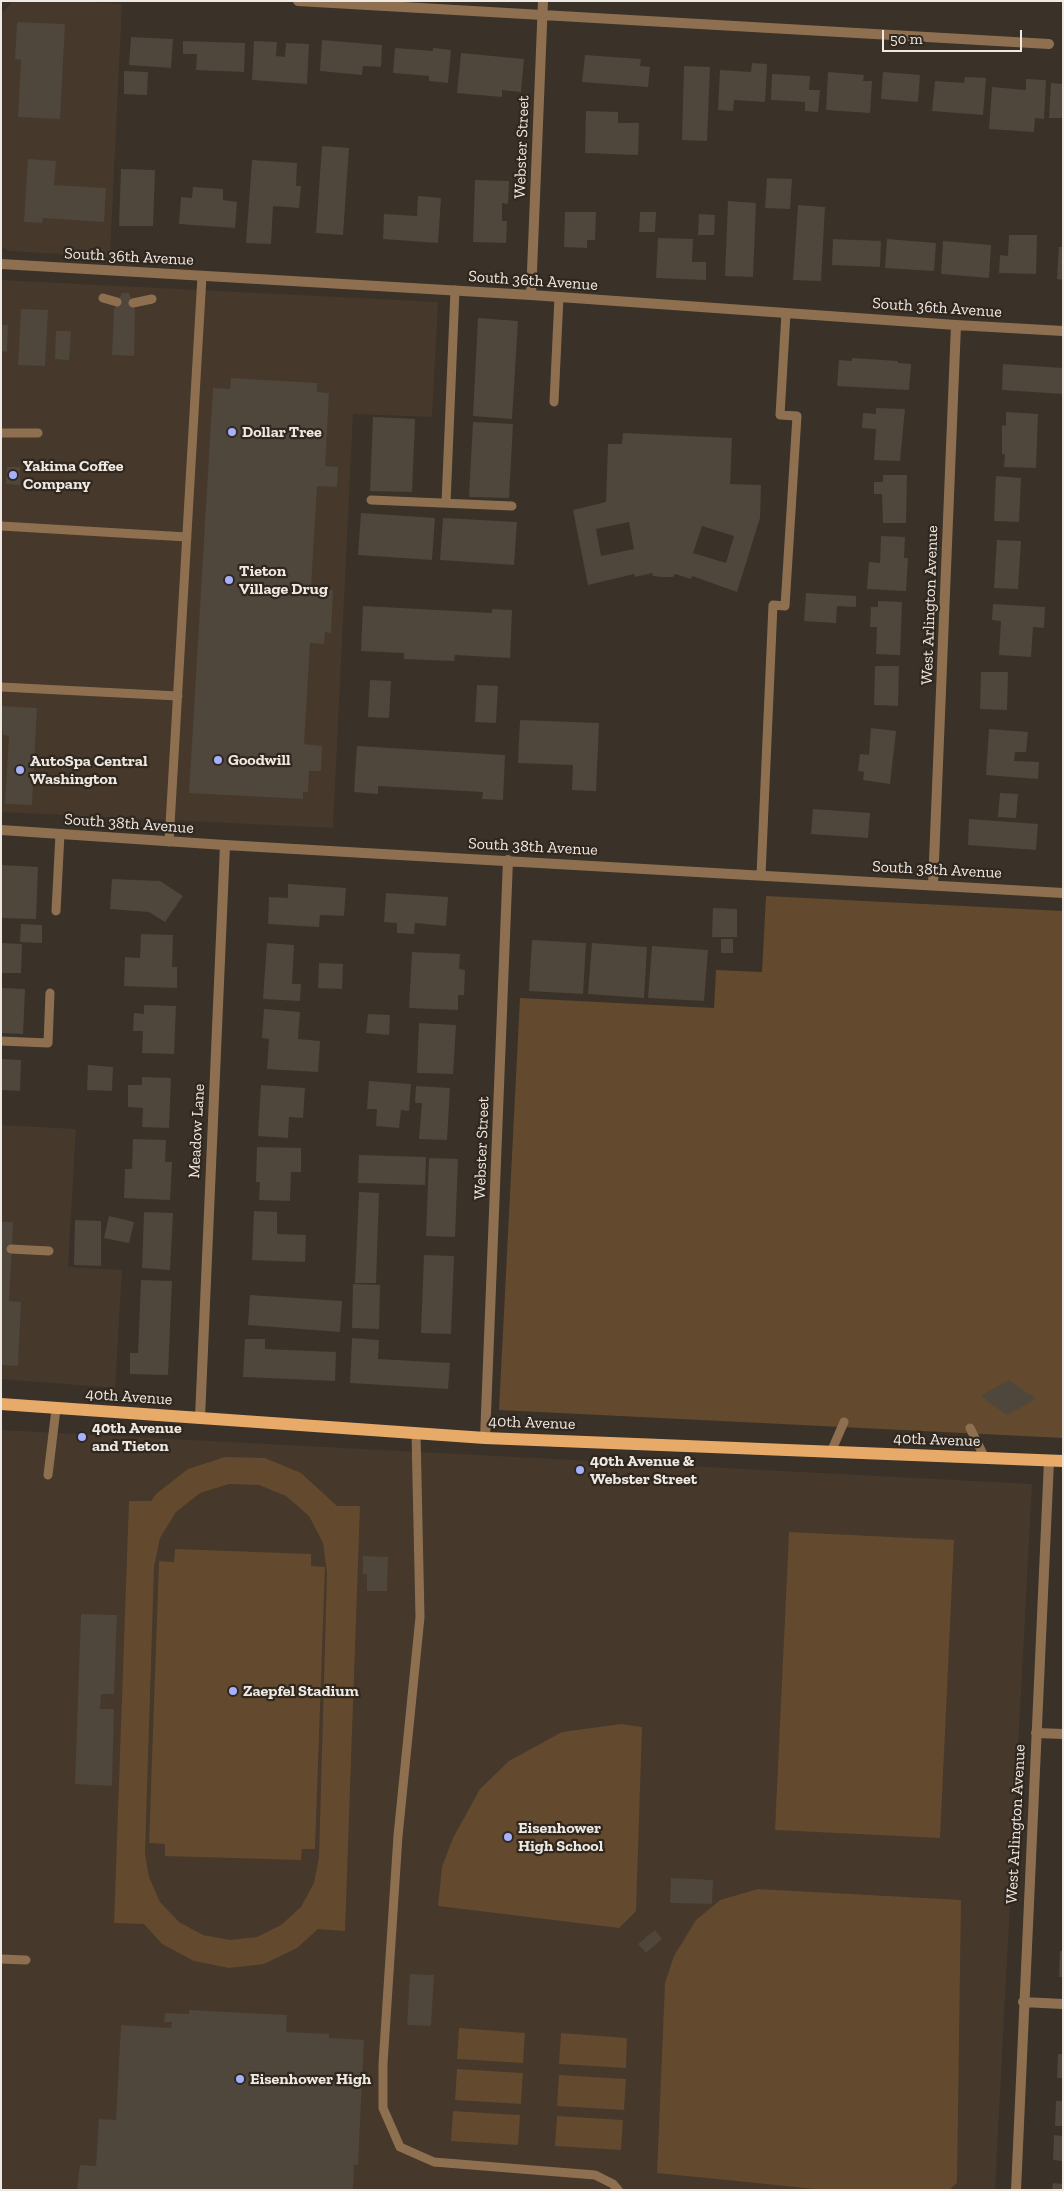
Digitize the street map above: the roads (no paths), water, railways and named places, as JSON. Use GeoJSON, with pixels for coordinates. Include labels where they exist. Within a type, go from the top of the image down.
{"type":"FeatureCollection","features":[{"type":"Feature","properties":{"kind":"main road","name":"40th Avenue"},"geometry":{"type":"LineString","coordinates":[[1,1404],[485,1438],[1063,1461]]}},
{"type":"Feature","properties":{"kind":"street"},"geometry":{"type":"LineString","coordinates":[[298,1],[542,17],[1049,44]]}},
{"type":"Feature","properties":{"kind":"street","name":"Webster Street"},"geometry":{"type":"LineString","coordinates":[[531,295],[543,1]]}},
{"type":"Feature","properties":{"kind":"street","name":"South 36th Avenue"},"geometry":{"type":"LineString","coordinates":[[1,264],[455,290],[1063,331]]}},
{"type":"Feature","properties":{"kind":"street","name":"West Arlington Avenue"},"geometry":{"type":"LineString","coordinates":[[933,885],[956,325]]}},
{"type":"Feature","properties":{"kind":"street","name":"South 38th Avenue"},"geometry":{"type":"LineString","coordinates":[[1,830],[225,846],[508,860],[1063,892]]}},
{"type":"Feature","properties":{"kind":"street","name":"Meadow Lane"},"geometry":{"type":"LineString","coordinates":[[200,1418],[225,846]]}},
{"type":"Feature","properties":{"kind":"street","name":"Webster Street"},"geometry":{"type":"LineString","coordinates":[[485,1438],[508,860]]}},
{"type":"Feature","properties":{"kind":"street","name":"West Arlington Avenue"},"geometry":{"type":"LineString","coordinates":[[1016,2190],[1023,2002],[1049,1461]]}},
{"type":"Feature","properties":{"kind":"street"},"geometry":{"type":"LineString","coordinates":[[1036,1733],[1063,1734]]}},
{"type":"Feature","properties":{"kind":"street"},"geometry":{"type":"LineString","coordinates":[[1023,2002],[1063,2004]]}},
{"type":"Feature","properties":{"kind":"lane"},"geometry":{"type":"LineString","coordinates":[[169,842],[202,276]]}},
{"type":"Feature","properties":{"kind":"lane"},"geometry":{"type":"LineString","coordinates":[[446,503],[455,290]]}},
{"type":"Feature","properties":{"kind":"lane"},"geometry":{"type":"LineString","coordinates":[[554,402],[559,297]]}},
{"type":"Feature","properties":{"kind":"lane"},"geometry":{"type":"LineString","coordinates":[[103,298],[117,302]]}},
{"type":"Feature","properties":{"kind":"lane"},"geometry":{"type":"LineString","coordinates":[[133,303],[152,299]]}},
{"type":"Feature","properties":{"kind":"lane"},"geometry":{"type":"LineString","coordinates":[[761,875],[773,605],[785,606],[797,416],[780,416],[786,313]]}},
{"type":"Feature","properties":{"kind":"lane"},"geometry":{"type":"LineString","coordinates":[[1,433],[38,433]]}},
{"type":"Feature","properties":{"kind":"lane"},"geometry":{"type":"LineString","coordinates":[[371,500],[512,506]]}},
{"type":"Feature","properties":{"kind":"lane"},"geometry":{"type":"LineString","coordinates":[[1,526],[187,537]]}},
{"type":"Feature","properties":{"kind":"lane"},"geometry":{"type":"LineString","coordinates":[[1,688],[178,696]]}},
{"type":"Feature","properties":{"kind":"lane"},"geometry":{"type":"LineString","coordinates":[[56,911],[60,834]]}},
{"type":"Feature","properties":{"kind":"lane"},"geometry":{"type":"LineString","coordinates":[[1,1041],[48,1043],[50,993]]}},
{"type":"Feature","properties":{"kind":"lane"},"geometry":{"type":"LineString","coordinates":[[11,1249],[49,1251]]}},
{"type":"Feature","properties":{"kind":"lane"},"geometry":{"type":"LineString","coordinates":[[48,1475],[56,1409]]}},
{"type":"Feature","properties":{"kind":"lane"},"geometry":{"type":"LineString","coordinates":[[831,1452],[844,1422]]}},
{"type":"Feature","properties":{"kind":"lane"},"geometry":{"type":"LineString","coordinates":[[970,1428],[985,1458]]}},
{"type":"Feature","properties":{"kind":"lane"},"geometry":{"type":"LineString","coordinates":[[416,1433],[420,1616],[398,1836],[383,2064],[383,2108],[400,2147],[434,2162],[595,2175],[613,2184],[618,2190]]}},
{"type":"Feature","properties":{"kind":"lane"},"geometry":{"type":"LineString","coordinates":[[1,1959],[26,1960]]}},
{"type":"Feature","properties":{"kind":"place","name":"Dollar Tree"},"geometry":{"type":"Point","coordinates":[232,432]}},
{"type":"Feature","properties":{"kind":"place","name":"Yakima Coffee Company"},"geometry":{"type":"Point","coordinates":[13,475]}},
{"type":"Feature","properties":{"kind":"place","name":"Tieton Village Drug"},"geometry":{"type":"Point","coordinates":[229,580]}},
{"type":"Feature","properties":{"kind":"place","name":"Goodwill"},"geometry":{"type":"Point","coordinates":[218,760]}},
{"type":"Feature","properties":{"kind":"place","name":"AutoSpa Central Washington"},"geometry":{"type":"Point","coordinates":[20,770]}},
{"type":"Feature","properties":{"kind":"place","name":"40th Avenue and Tieton"},"geometry":{"type":"Point","coordinates":[82,1437]}},
{"type":"Feature","properties":{"kind":"place","name":"40th Avenue & Webster Street"},"geometry":{"type":"Point","coordinates":[580,1470]}},
{"type":"Feature","properties":{"kind":"place","name":"Zaepfel Stadium"},"geometry":{"type":"Point","coordinates":[233,1691]}},
{"type":"Feature","properties":{"kind":"place","name":"Eisenhower High School"},"geometry":{"type":"Point","coordinates":[508,1837]}},
{"type":"Feature","properties":{"kind":"place","name":"Eisenhower High"},"geometry":{"type":"Point","coordinates":[240,2079]}}]}
